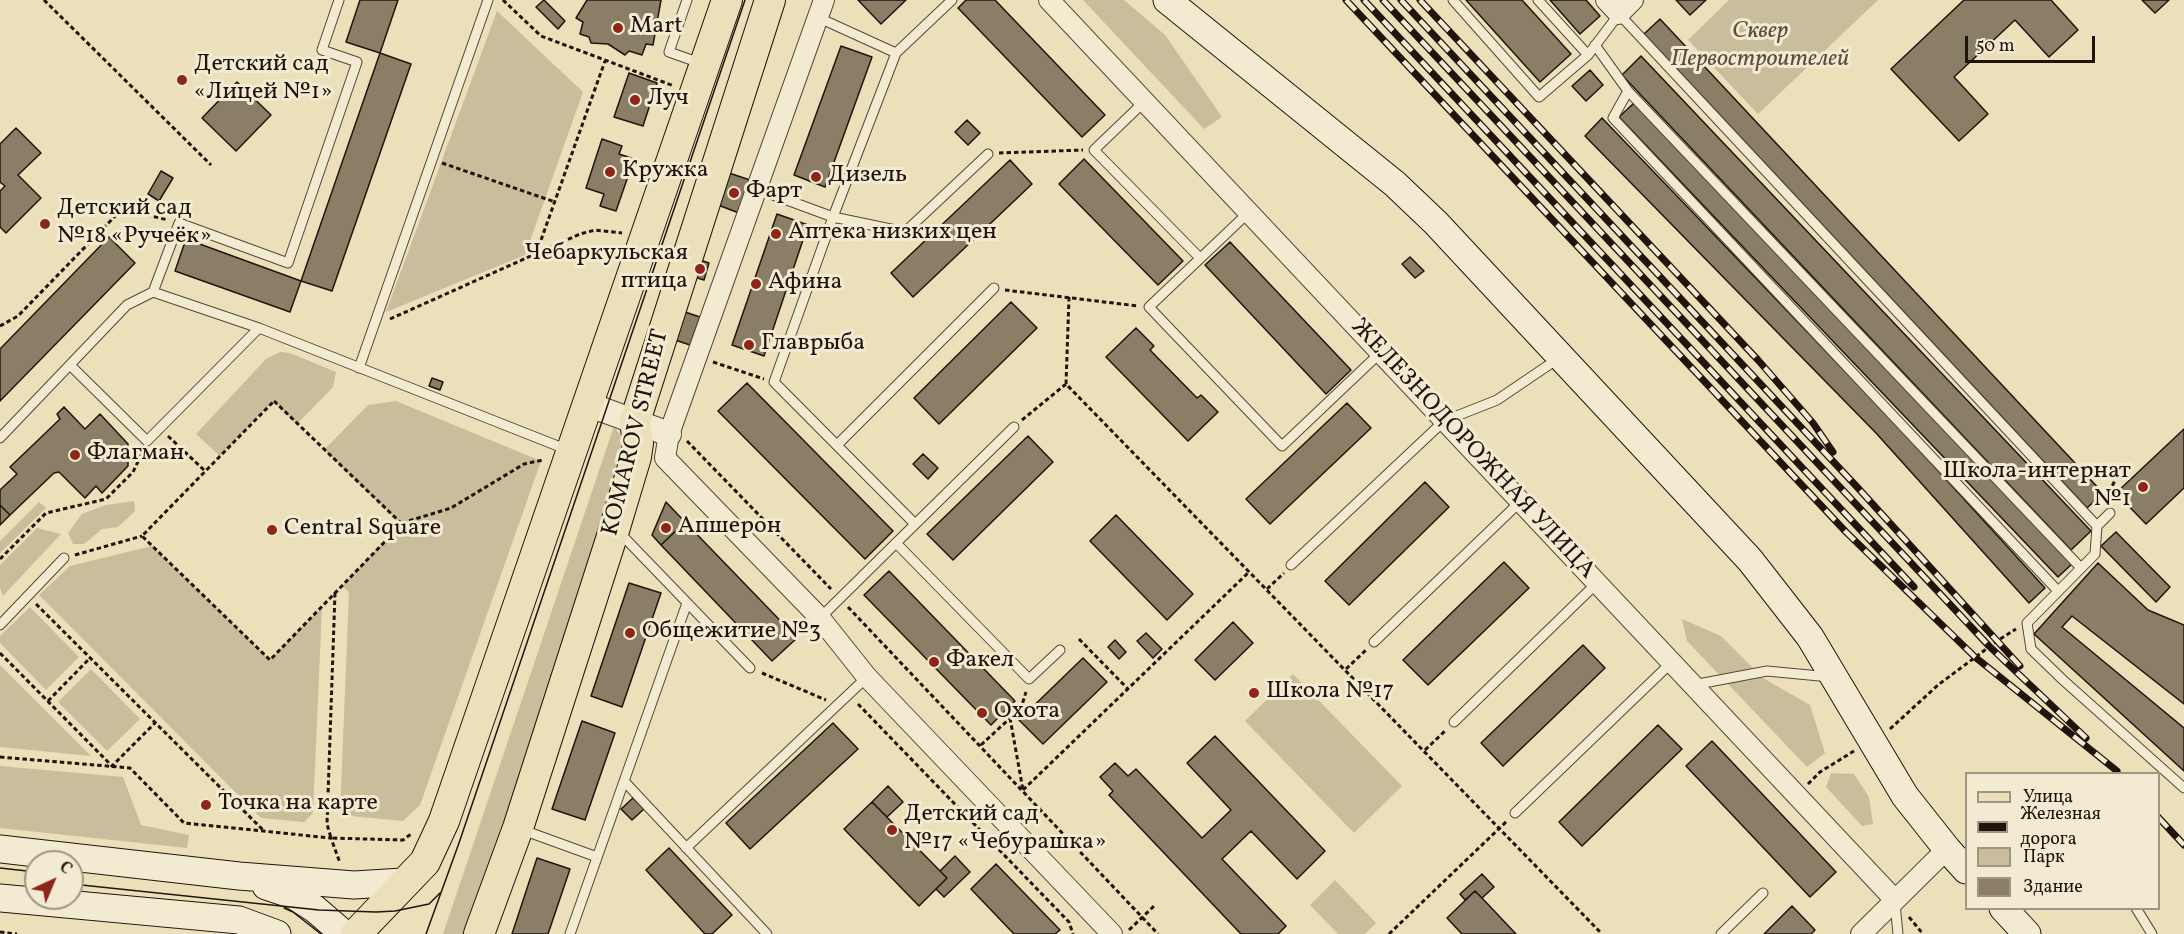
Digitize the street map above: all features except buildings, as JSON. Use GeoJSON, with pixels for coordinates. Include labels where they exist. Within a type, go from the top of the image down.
{"type":"FeatureCollection","features":[{"type":"Feature","properties":{"kind":"main road","name":"KOMAROV STREET"},"geometry":{"type":"LineString","coordinates":[[404,882],[426,862],[444,821],[561,455],[587,404],[727,0]]}},
{"type":"Feature","properties":{"kind":"main road","name":"KOMAROV STREET"},"geometry":{"type":"LineString","coordinates":[[479,934],[518,828],[615,527],[637,450],[635,422],[770,0]]}},
{"type":"Feature","properties":{"kind":"main road"},"geometry":{"type":"LineString","coordinates":[[1167,0],[1395,184],[1436,223],[1750,560],[1810,637],[1905,796],[1965,869]]}},
{"type":"Feature","properties":{"kind":"main road"},"geometry":{"type":"LineString","coordinates":[[0,849],[240,876],[354,885],[404,882]]}},
{"type":"Feature","properties":{"kind":"main road"},"geometry":{"type":"LineString","coordinates":[[240,876],[293,895],[315,909],[344,934]]}},
{"type":"Feature","properties":{"kind":"main road"},"geometry":{"type":"LineString","coordinates":[[356,934],[404,882]]}},
{"type":"Feature","properties":{"kind":"main road"},"geometry":{"type":"LineString","coordinates":[[0,898],[239,920],[277,934]]}},
{"type":"Feature","properties":{"kind":"main road"},"geometry":{"type":"LineString","coordinates":[[2004,910],[2027,934]]}},
{"type":"Feature","properties":{"kind":"street","name":"ЖЕЛЕЗНОДОРОЖНАЯ УЛИЦА"},"geometry":{"type":"LineString","coordinates":[[1049,0],[1895,900]]}},
{"type":"Feature","properties":{"kind":"street"},"geometry":{"type":"LineString","coordinates":[[821,8],[757,189],[676,436],[665,458],[820,618],[867,677],[1101,930]]}},
{"type":"Feature","properties":{"kind":"street"},"geometry":{"type":"LineString","coordinates":[[587,404],[676,436]]}},
{"type":"Feature","properties":{"kind":"street"},"geometry":{"type":"LineString","coordinates":[[1861,934],[1947,849]]}},
{"type":"Feature","properties":{"kind":"lane"},"geometry":{"type":"LineString","coordinates":[[0,438],[127,305],[153,292],[179,223],[288,262],[357,62],[322,50],[339,0]]}},
{"type":"Feature","properties":{"kind":"lane"},"geometry":{"type":"LineString","coordinates":[[359,368],[488,0]]}},
{"type":"Feature","properties":{"kind":"lane"},"geometry":{"type":"LineString","coordinates":[[687,0],[669,52],[705,64]]}},
{"type":"Feature","properties":{"kind":"lane"},"geometry":{"type":"LineString","coordinates":[[915,524],[774,382],[833,217],[896,53],[952,0]]}},
{"type":"Feature","properties":{"kind":"lane"},"geometry":{"type":"LineString","coordinates":[[1453,0],[1539,97],[1588,55],[1619,5],[2097,526]]}},
{"type":"Feature","properties":{"kind":"lane"},"geometry":{"type":"LineString","coordinates":[[1538,0],[1588,55]]}},
{"type":"Feature","properties":{"kind":"lane"},"geometry":{"type":"LineString","coordinates":[[821,8],[896,53]]}},
{"type":"Feature","properties":{"kind":"lane"},"geometry":{"type":"LineString","coordinates":[[1595,45],[1628,91],[2082,568]]}},
{"type":"Feature","properties":{"kind":"lane"},"geometry":{"type":"LineString","coordinates":[[1628,91],[1613,118],[2058,591]]}},
{"type":"Feature","properties":{"kind":"lane"},"geometry":{"type":"LineString","coordinates":[[1143,102],[1094,150],[1200,258]]}},
{"type":"Feature","properties":{"kind":"lane"},"geometry":{"type":"LineString","coordinates":[[757,189],[833,217],[905,232],[988,154]]}},
{"type":"Feature","properties":{"kind":"lane"},"geometry":{"type":"LineString","coordinates":[[1248,213],[1149,307],[1282,446],[1380,353]]}},
{"type":"Feature","properties":{"kind":"lane"},"geometry":{"type":"LineString","coordinates":[[837,445],[994,288]]}},
{"type":"Feature","properties":{"kind":"lane"},"geometry":{"type":"LineString","coordinates":[[153,292],[259,328],[359,368],[561,455]]}},
{"type":"Feature","properties":{"kind":"lane"},"geometry":{"type":"LineString","coordinates":[[70,365],[147,441],[259,328]]}},
{"type":"Feature","properties":{"kind":"lane"},"geometry":{"type":"LineString","coordinates":[[1292,565],[1444,421],[1497,400],[1560,357]]}},
{"type":"Feature","properties":{"kind":"lane"},"geometry":{"type":"LineString","coordinates":[[820,618],[1014,427]]}},
{"type":"Feature","properties":{"kind":"lane"},"geometry":{"type":"LineString","coordinates":[[1374,642],[1520,502]]}},
{"type":"Feature","properties":{"kind":"lane"},"geometry":{"type":"LineString","coordinates":[[2110,513],[2097,526],[2095,554],[2027,623],[2031,649],[2184,788]]}},
{"type":"Feature","properties":{"kind":"lane"},"geometry":{"type":"LineString","coordinates":[[615,527],[750,668]]}},
{"type":"Feature","properties":{"kind":"lane"},"geometry":{"type":"LineString","coordinates":[[896,543],[1029,679],[1060,650]]}},
{"type":"Feature","properties":{"kind":"lane"},"geometry":{"type":"LineString","coordinates":[[0,625],[64,558]]}},
{"type":"Feature","properties":{"kind":"lane"},"geometry":{"type":"LineString","coordinates":[[1454,722],[1597,584]]}},
{"type":"Feature","properties":{"kind":"lane"},"geometry":{"type":"LineString","coordinates":[[581,934],[571,930],[687,603]]}},
{"type":"Feature","properties":{"kind":"lane"},"geometry":{"type":"LineString","coordinates":[[1515,813],[1672,662]]}},
{"type":"Feature","properties":{"kind":"lane"},"geometry":{"type":"LineString","coordinates":[[1693,685],[1767,671],[1834,678]]}},
{"type":"Feature","properties":{"kind":"lane"},"geometry":{"type":"LineString","coordinates":[[686,848],[867,677]]}},
{"type":"Feature","properties":{"kind":"lane"},"geometry":{"type":"LineString","coordinates":[[624,781],[767,934]]}},
{"type":"Feature","properties":{"kind":"lane"},"geometry":{"type":"LineString","coordinates":[[518,828],[597,858]]}},
{"type":"Feature","properties":{"kind":"lane"},"geometry":{"type":"LineString","coordinates":[[1721,934],[1762,893]]}},
{"type":"Feature","properties":{"kind":"lane"},"geometry":{"type":"LineString","coordinates":[[1895,900],[1898,934]]}},
{"type":"Feature","properties":{"kind":"lane"},"geometry":{"type":"LineString","coordinates":[[2137,910],[2152,934]]}},
{"type":"Feature","properties":{"kind":"path"},"geometry":{"type":"LineString","coordinates":[[44,0],[211,165]]}},
{"type":"Feature","properties":{"kind":"path"},"geometry":{"type":"LineString","coordinates":[[502,0],[541,36],[605,61],[536,254]]}},
{"type":"Feature","properties":{"kind":"path"},"geometry":{"type":"LineString","coordinates":[[988,154],[1094,150]]}},
{"type":"Feature","properties":{"kind":"path"},"geometry":{"type":"LineString","coordinates":[[432,160],[555,202]]}},
{"type":"Feature","properties":{"kind":"path"},"geometry":{"type":"LineString","coordinates":[[0,326],[18,316],[122,209],[179,223]]}},
{"type":"Feature","properties":{"kind":"path"},"geometry":{"type":"LineString","coordinates":[[374,326],[580,234],[595,230],[628,234]]}},
{"type":"Feature","properties":{"kind":"path"},"geometry":{"type":"LineString","coordinates":[[994,288],[1149,307]]}},
{"type":"Feature","properties":{"kind":"path"},"geometry":{"type":"LineString","coordinates":[[1069,297],[1066,384],[1602,934]]}},
{"type":"Feature","properties":{"kind":"path"},"geometry":{"type":"LineString","coordinates":[[711,361],[774,382]]}},
{"type":"Feature","properties":{"kind":"path"},"geometry":{"type":"LineString","coordinates":[[1014,427],[1066,384]]}},
{"type":"Feature","properties":{"kind":"path"},"geometry":{"type":"LineString","coordinates":[[64,558],[142,536],[274,400],[402,524]]}},
{"type":"Feature","properties":{"kind":"path"},"geometry":{"type":"LineString","coordinates":[[160,429],[205,471]]}},
{"type":"Feature","properties":{"kind":"path"},"geometry":{"type":"LineString","coordinates":[[676,436],[840,599],[1158,934]]}},
{"type":"Feature","properties":{"kind":"path"},"geometry":{"type":"LineString","coordinates":[[0,558],[46,513],[106,499],[133,472],[147,441]]}},
{"type":"Feature","properties":{"kind":"path"},"geometry":{"type":"LineString","coordinates":[[142,536],[270,660],[402,524],[451,508],[524,464],[561,455]]}},
{"type":"Feature","properties":{"kind":"path"},"geometry":{"type":"LineString","coordinates":[[2110,513],[2109,493],[2116,478]]}},
{"type":"Feature","properties":{"kind":"path"},"geometry":{"type":"LineString","coordinates":[[1267,589],[1292,565]]}},
{"type":"Feature","properties":{"kind":"path"},"geometry":{"type":"LineString","coordinates":[[1023,790],[1249,572]]}},
{"type":"Feature","properties":{"kind":"path"},"geometry":{"type":"LineString","coordinates":[[335,593],[327,824],[341,864]]}},
{"type":"Feature","properties":{"kind":"path"},"geometry":{"type":"LineString","coordinates":[[28,596],[263,830]]}},
{"type":"Feature","properties":{"kind":"path"},"geometry":{"type":"LineString","coordinates":[[1886,732],[1934,689],[1996,640],[2027,623]]}},
{"type":"Feature","properties":{"kind":"path"},"geometry":{"type":"LineString","coordinates":[[1079,639],[1128,689]]}},
{"type":"Feature","properties":{"kind":"path"},"geometry":{"type":"LineString","coordinates":[[1346,669],[1374,642]]}},
{"type":"Feature","properties":{"kind":"path"},"geometry":{"type":"LineString","coordinates":[[0,653],[112,766]]}},
{"type":"Feature","properties":{"kind":"path"},"geometry":{"type":"LineString","coordinates":[[48,701],[90,658]]}},
{"type":"Feature","properties":{"kind":"path"},"geometry":{"type":"LineString","coordinates":[[750,668],[838,705]]}},
{"type":"Feature","properties":{"kind":"path"},"geometry":{"type":"LineString","coordinates":[[981,745],[1021,708],[1029,679]]}},
{"type":"Feature","properties":{"kind":"path"},"geometry":{"type":"LineString","coordinates":[[849,694],[1069,922],[1073,934]]}},
{"type":"Feature","properties":{"kind":"path"},"geometry":{"type":"LineString","coordinates":[[1010,718],[1023,790]]}},
{"type":"Feature","properties":{"kind":"path"},"geometry":{"type":"LineString","coordinates":[[1425,751],[1454,722]]}},
{"type":"Feature","properties":{"kind":"path"},"geometry":{"type":"LineString","coordinates":[[112,766],[155,723]]}},
{"type":"Feature","properties":{"kind":"path"},"geometry":{"type":"LineString","coordinates":[[1796,795],[1820,772],[1858,749]]}},
{"type":"Feature","properties":{"kind":"path"},"geometry":{"type":"LineString","coordinates":[[0,757],[130,768],[184,823],[331,838]]}},
{"type":"Feature","properties":{"kind":"path"},"geometry":{"type":"LineString","coordinates":[[1389,934],[1500,828]]}},
{"type":"Feature","properties":{"kind":"path"},"geometry":{"type":"LineString","coordinates":[[1125,934],[1154,906]]}},
{"type":"Feature","properties":{"kind":"path"},"geometry":{"type":"LineString","coordinates":[[0,932],[17,934]]}},
{"type":"Feature","properties":{"kind":"green space"},"geometry":{"type":"Polygon","coordinates":[[[1083,0],[1124,0],[1165,35],[1222,117],[1204,129],[1083,0]]]}},
{"type":"Feature","properties":{"kind":"green space","name":"Сквер Первостроителей"},"geometry":{"type":"Polygon","coordinates":[[[1729,0],[1878,0],[1758,114],[1688,40],[1729,0]]]}},
{"type":"Feature","properties":{"kind":"green space"},"geometry":{"type":"Polygon","coordinates":[[[497,11],[583,92],[525,255],[386,312],[497,11]]]}},
{"type":"Feature","properties":{"kind":"green space"},"geometry":{"type":"Polygon","coordinates":[[[280,352],[290,353],[336,372],[333,387],[297,424],[273,401],[220,456],[196,434],[266,359],[280,352]]]}},
{"type":"Feature","properties":{"kind":"green space"},"geometry":{"type":"Polygon","coordinates":[[[396,401],[541,461],[420,805],[403,821],[340,815],[349,592],[342,586],[401,524],[324,450],[368,405],[396,401]]]}},
{"type":"Feature","properties":{"kind":"green space"},"geometry":{"type":"Polygon","coordinates":[[[614,426],[626,444],[472,934],[443,934],[614,426]]]}},
{"type":"Feature","properties":{"kind":"green space"},"geometry":{"type":"Polygon","coordinates":[[[134,501],[135,511],[118,527],[102,529],[84,544],[73,544],[68,533],[82,514],[106,505],[134,501]]]}},
{"type":"Feature","properties":{"kind":"green space"},"geometry":{"type":"Polygon","coordinates":[[[39,502],[46,508],[0,553],[0,541],[39,502]]]}},
{"type":"Feature","properties":{"kind":"green space"},"geometry":{"type":"Polygon","coordinates":[[[37,528],[61,534],[3,596],[0,588],[0,565],[37,528]]]}},
{"type":"Feature","properties":{"kind":"green space"},"geometry":{"type":"Polygon","coordinates":[[[152,546],[270,660],[322,607],[313,813],[304,822],[261,818],[39,595],[70,566],[152,546]]]}},
{"type":"Feature","properties":{"kind":"green space"},"geometry":{"type":"Polygon","coordinates":[[[30,607],[79,657],[46,690],[0,643],[0,636],[30,607]]]}},
{"type":"Feature","properties":{"kind":"green space"},"geometry":{"type":"Polygon","coordinates":[[[1682,619],[1721,636],[1763,678],[1810,705],[1825,753],[1807,767],[1687,641],[1682,619]]]}},
{"type":"Feature","properties":{"kind":"green space"},"geometry":{"type":"Polygon","coordinates":[[[0,665],[91,756],[0,747],[0,665]]]}},
{"type":"Feature","properties":{"kind":"green space"},"geometry":{"type":"Polygon","coordinates":[[[91,669],[140,719],[107,751],[58,702],[91,669]]]}},
{"type":"Feature","properties":{"kind":"green space"},"geometry":{"type":"Polygon","coordinates":[[[1293,674],[1402,786],[1354,833],[1245,721],[1293,674]]]}},
{"type":"Feature","properties":{"kind":"green space"},"geometry":{"type":"Polygon","coordinates":[[[0,766],[123,777],[141,825],[189,835],[187,848],[0,828],[0,766]]]}},
{"type":"Feature","properties":{"kind":"green space"},"geometry":{"type":"Polygon","coordinates":[[[1831,773],[1854,774],[1869,797],[1873,824],[1862,826],[1826,787],[1831,773]]]}},
{"type":"Feature","properties":{"kind":"green space"},"geometry":{"type":"Polygon","coordinates":[[[1335,880],[1376,923],[1365,934],[1338,934],[1310,905],[1335,880]]]}},
{"type":"Feature","properties":{"kind":"tram line"},"geometry":{"type":"LineString","coordinates":[[426,934],[459,843],[745,0]]}},
{"type":"Feature","properties":{"kind":"tram line"},"geometry":{"type":"LineString","coordinates":[[0,868],[24,871]]}},
{"type":"Feature","properties":{"kind":"tram line"},"geometry":{"type":"LineString","coordinates":[[84,885],[319,910],[376,912],[395,911],[429,904],[440,893]]}},
{"type":"Feature","properties":{"kind":"tram line"},"geometry":{"type":"LineString","coordinates":[[284,908],[293,912],[321,934]]}},
{"type":"Feature","properties":{"kind":"railway"},"geometry":{"type":"LineString","coordinates":[[1346,0],[1846,532],[1975,657],[2117,771]]}},
{"type":"Feature","properties":{"kind":"railway"},"geometry":{"type":"LineString","coordinates":[[1364,0],[1914,587]]}},
{"type":"Feature","properties":{"kind":"railway"},"geometry":{"type":"LineString","coordinates":[[1383,0],[1989,646],[2086,738]]}},
{"type":"Feature","properties":{"kind":"railway"},"geometry":{"type":"LineString","coordinates":[[1401,0],[1858,488],[2020,666]]}},
{"type":"Feature","properties":{"kind":"railway"},"geometry":{"type":"LineString","coordinates":[[1420,0],[1758,360],[1813,423],[1833,452]]}},
{"type":"Feature","properties":{"kind":"railway"},"geometry":{"type":"LineString","coordinates":[[2160,819],[2184,845]]}},
{"type":"Feature","properties":{"kind":"place","name":"Mart"},"geometry":{"type":"Point","coordinates":[618,28]}},
{"type":"Feature","properties":{"kind":"place","name":"Детский сад «Лицей №1»"},"geometry":{"type":"Point","coordinates":[182,80]}},
{"type":"Feature","properties":{"kind":"place","name":"Луч"},"geometry":{"type":"Point","coordinates":[635,100]}},
{"type":"Feature","properties":{"kind":"place","name":"Кружка"},"geometry":{"type":"Point","coordinates":[610,172]}},
{"type":"Feature","properties":{"kind":"place","name":"Дизель"},"geometry":{"type":"Point","coordinates":[816,177]}},
{"type":"Feature","properties":{"kind":"place","name":"Фарт"},"geometry":{"type":"Point","coordinates":[734,193]}},
{"type":"Feature","properties":{"kind":"place","name":"Детский сад №18 «Ручеёк»"},"geometry":{"type":"Point","coordinates":[45,224]}},
{"type":"Feature","properties":{"kind":"place","name":"Аптека низких цен"},"geometry":{"type":"Point","coordinates":[776,234]}},
{"type":"Feature","properties":{"kind":"place","name":"Чебаркульская птица"},"geometry":{"type":"Point","coordinates":[700,269]}},
{"type":"Feature","properties":{"kind":"place","name":"Афина"},"geometry":{"type":"Point","coordinates":[756,284]}},
{"type":"Feature","properties":{"kind":"place","name":"Главрыба"},"geometry":{"type":"Point","coordinates":[749,345]}},
{"type":"Feature","properties":{"kind":"place","name":"Флагман"},"geometry":{"type":"Point","coordinates":[75,455]}},
{"type":"Feature","properties":{"kind":"place","name":"Школа-интернат №1"},"geometry":{"type":"Point","coordinates":[2143,487]}},
{"type":"Feature","properties":{"kind":"place","name":"Апшерон"},"geometry":{"type":"Point","coordinates":[666,528]}},
{"type":"Feature","properties":{"kind":"place","name":"Central Square"},"geometry":{"type":"Point","coordinates":[272,530]}},
{"type":"Feature","properties":{"kind":"place","name":"Общежитие №3"},"geometry":{"type":"Point","coordinates":[630,633]}},
{"type":"Feature","properties":{"kind":"place","name":"Факел"},"geometry":{"type":"Point","coordinates":[934,662]}},
{"type":"Feature","properties":{"kind":"place","name":"Школа №17"},"geometry":{"type":"Point","coordinates":[1254,693]}},
{"type":"Feature","properties":{"kind":"place","name":"Охота"},"geometry":{"type":"Point","coordinates":[982,713]}},
{"type":"Feature","properties":{"kind":"place","name":"Точка на карте"},"geometry":{"type":"Point","coordinates":[206,805]}},
{"type":"Feature","properties":{"kind":"place","name":"Детский сад №17 «Чебурашка»"},"geometry":{"type":"Point","coordinates":[892,830]}}]}
